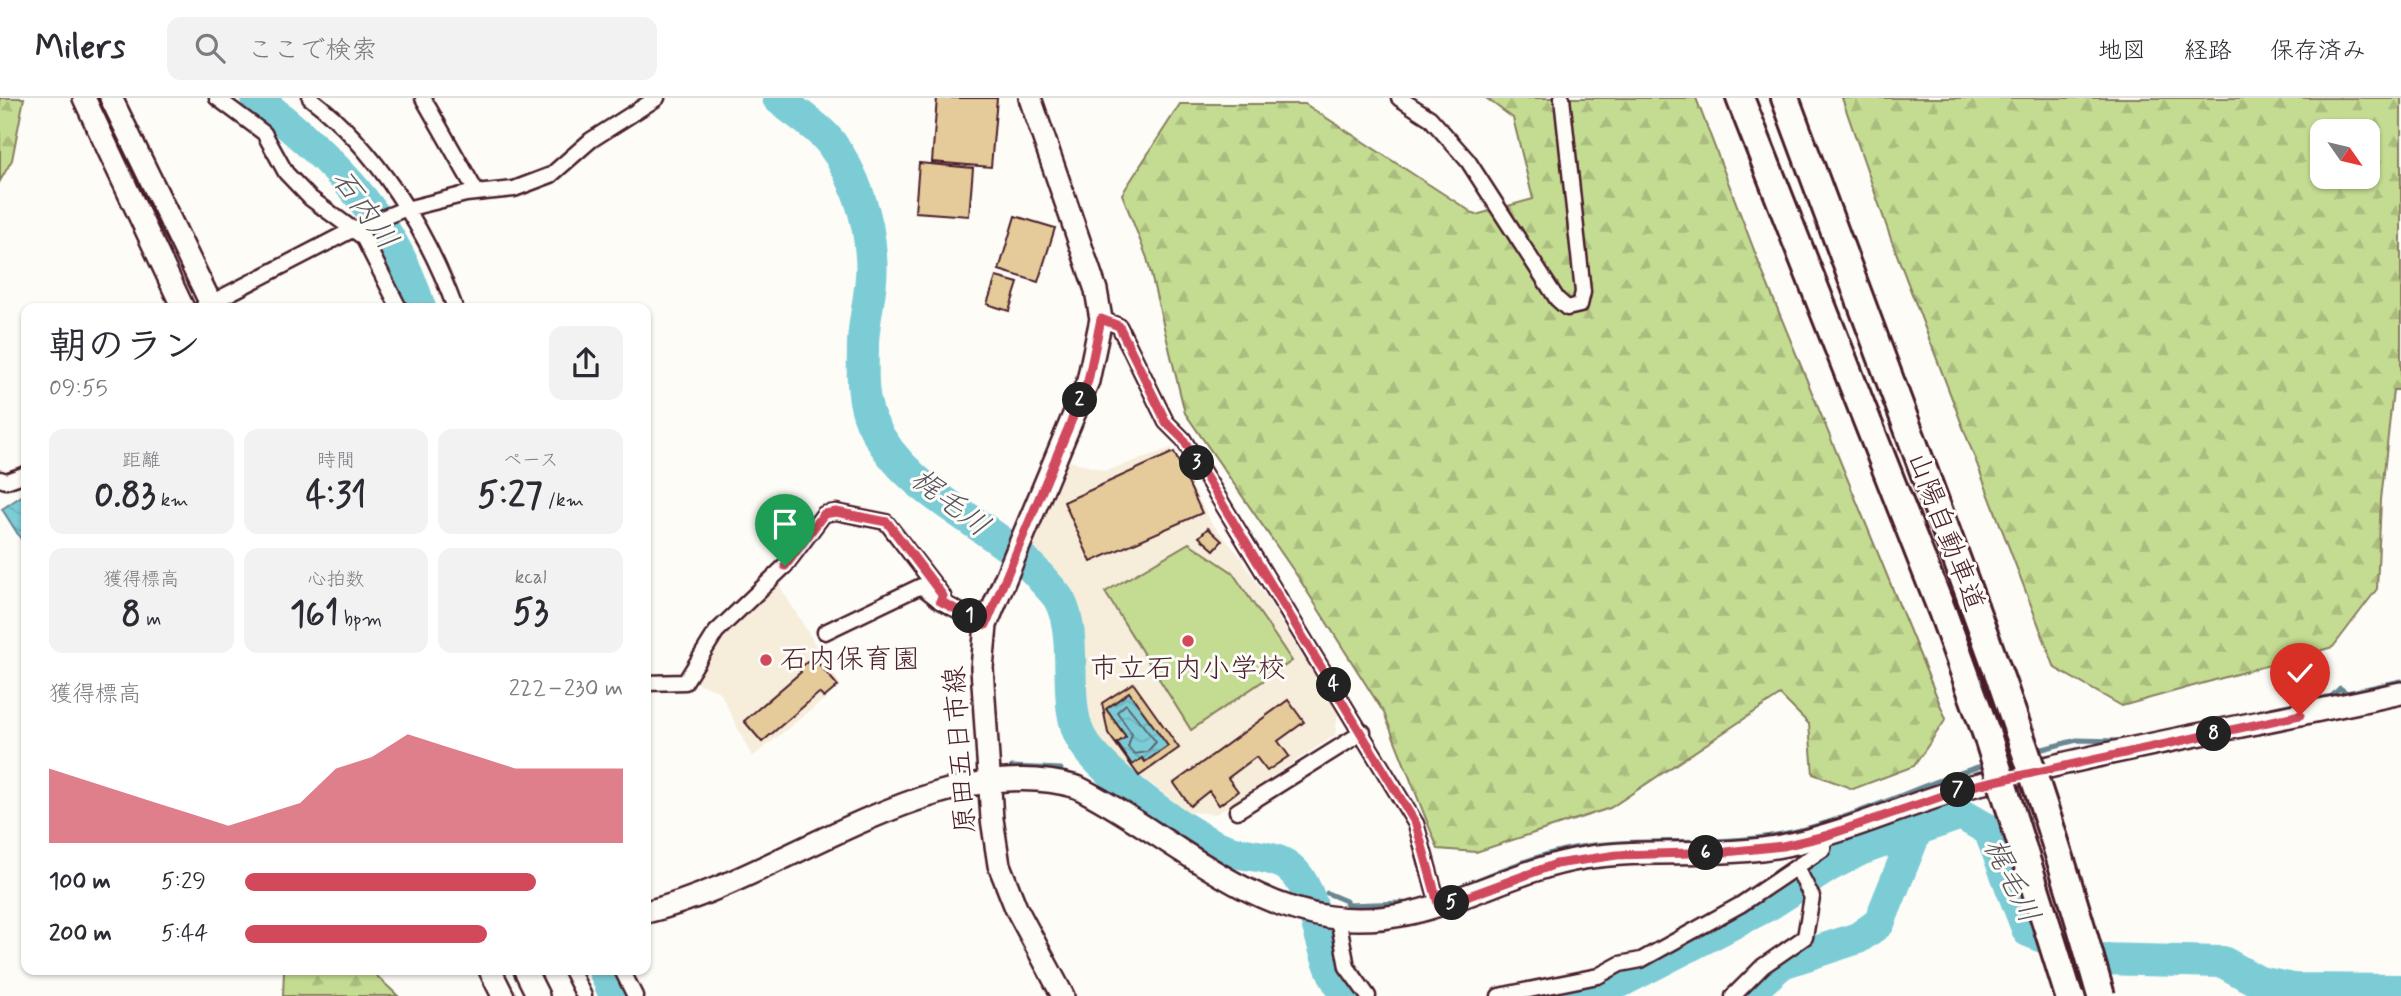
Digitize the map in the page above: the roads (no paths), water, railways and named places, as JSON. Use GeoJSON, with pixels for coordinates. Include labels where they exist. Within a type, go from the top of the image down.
{"type":"FeatureCollection","features":[{"type":"Feature","properties":{"kind":"highway","name":"山陽自動車道"},"geometry":{"type":"LineString","coordinates":[[1740,98],[1944,617],[1988,738],[2069,996]]}},
{"type":"Feature","properties":{"kind":"highway","name":"山陽自動車道"},"geometry":{"type":"LineString","coordinates":[[1785,98],[2018,724],[2065,867],[2101,996]]}},
{"type":"Feature","properties":{"kind":"street"},"geometry":{"type":"LineString","coordinates":[[84,98],[181,303]]}},
{"type":"Feature","properties":{"kind":"street"},"geometry":{"type":"LineString","coordinates":[[111,98],[207,303]]}},
{"type":"Feature","properties":{"kind":"street"},"geometry":{"type":"LineString","coordinates":[[217,98],[264,133],[286,173],[310,198],[358,227],[397,303]]}},
{"type":"Feature","properties":{"kind":"street"},"geometry":{"type":"LineString","coordinates":[[310,98],[351,137],[418,227],[453,303]]}},
{"type":"Feature","properties":{"kind":"street"},"geometry":{"type":"LineString","coordinates":[[423,98],[477,193]]}},
{"type":"Feature","properties":{"kind":"street"},"geometry":{"type":"LineString","coordinates":[[214,303],[358,227],[404,209],[477,193],[514,189],[551,175],[591,140],[657,98]]}},
{"type":"Feature","properties":{"kind":"street","name":"原田五日市線"},"geometry":{"type":"LineString","coordinates":[[1030,98],[1096,290],[1101,319],[1088,381],[986,625],[982,668],[992,819],[1006,887],[1063,996]]}},
{"type":"Feature","properties":{"kind":"street"},"geometry":{"type":"LineString","coordinates":[[1399,98],[1430,118],[1468,161],[1557,299],[1567,307],[1580,305],[1583,292],[1562,98]]}},
{"type":"Feature","properties":{"kind":"street"},"geometry":{"type":"LineString","coordinates":[[1101,319],[1119,326],[1166,422],[1183,439],[1363,732],[1416,824],[1439,907]]}},
{"type":"Feature","properties":{"kind":"street"},"geometry":{"type":"LineString","coordinates":[[0,479],[6,481],[21,476]]}},
{"type":"Feature","properties":{"kind":"street"},"geometry":{"type":"LineString","coordinates":[[651,683],[685,682],[716,632],[785,566],[824,514],[836,512],[887,522],[943,596],[940,601]]}},
{"type":"Feature","properties":{"kind":"street"},"geometry":{"type":"LineString","coordinates":[[825,632],[921,586],[940,601],[986,625]]}},
{"type":"Feature","properties":{"kind":"street"},"geometry":{"type":"LineString","coordinates":[[651,910],[727,884],[877,815],[989,780],[1040,780],[1077,787],[1241,885],[1303,911],[1335,917],[1381,919],[1439,907],[1537,870],[1587,858],[1755,850],[1825,836],[1983,783],[2401,693]]}},
{"type":"Feature","properties":{"kind":"street"},"geometry":{"type":"LineString","coordinates":[[1237,811],[1363,732]]}},
{"type":"Feature","properties":{"kind":"street"},"geometry":{"type":"LineString","coordinates":[[1499,996],[1558,990],[1598,976],[1620,964],[1641,960],[1798,871],[1823,849],[1825,836]]}},
{"type":"Feature","properties":{"kind":"street"},"geometry":{"type":"LineString","coordinates":[[1733,996],[1769,961],[1802,942],[1807,932],[1811,895],[1798,871]]}},
{"type":"Feature","properties":{"kind":"street"},"geometry":{"type":"LineString","coordinates":[[1335,917],[1347,967],[1353,980],[1368,996]]}},
{"type":"Feature","properties":{"kind":"street"},"geometry":{"type":"LineString","coordinates":[[492,975],[503,996]]}},
{"type":"Feature","properties":{"kind":"street"},"geometry":{"type":"LineString","coordinates":[[528,975],[538,996]]}},
{"type":"Feature","properties":{"kind":"street"},"geometry":{"type":"LineString","coordinates":[[573,975],[584,996]]}},
{"type":"Feature","properties":{"kind":"street"},"geometry":{"type":"LineString","coordinates":[[624,975],[635,996]]}},
{"type":"Feature","properties":{"kind":"water"},"geometry":{"type":"Polygon","coordinates":[[[21,496],[21,539],[2,509],[21,496]]]}},
{"type":"Feature","properties":{"kind":"water"},"geometry":{"type":"Polygon","coordinates":[[[1129,692],[1168,746],[1145,762],[1142,758],[1132,765],[1117,743],[1126,737],[1106,709],[1129,692]]]}},
{"type":"Feature","properties":{"kind":"waterway","name":"石内川"},"geometry":{"type":"LineString","coordinates":[[256,98],[309,143],[355,190],[393,244],[418,303]]}},
{"type":"Feature","properties":{"kind":"waterway","name":"梶毛川"},"geometry":{"type":"LineString","coordinates":[[778,98],[831,143],[854,183],[864,212],[872,268],[863,343],[864,394],[872,423],[887,449],[929,490],[1022,559],[1058,598],[1069,634],[1073,712],[1077,729],[1095,757],[1150,804],[1211,843],[1234,852],[1268,858],[1289,867],[1307,892],[1330,964],[1348,996]]}},
{"type":"Feature","properties":{"kind":"waterway"},"geometry":{"type":"LineString","coordinates":[[2261,711],[2332,696],[2340,688],[2347,693],[2401,681]]}},
{"type":"Feature","properties":{"kind":"waterway"},"geometry":{"type":"LineString","coordinates":[[2035,751],[2077,740],[2121,741]]}},
{"type":"Feature","properties":{"kind":"waterway"},"geometry":{"type":"LineString","coordinates":[[1449,891],[1517,864],[1568,849],[1610,843],[1758,838],[1809,828],[1988,764]]}},
{"type":"Feature","properties":{"kind":"waterway"},"geometry":{"type":"LineString","coordinates":[[1012,767],[1061,769]]}},
{"type":"Feature","properties":{"kind":"waterway","name":"梶毛川"},"geometry":{"type":"LineString","coordinates":[[1572,996],[1620,982],[1770,904],[1829,866],[1860,850],[1961,814],[1989,830],[2028,931],[2098,959],[2223,962],[2259,982],[2293,989],[2401,990]]}},
{"type":"Feature","properties":{"kind":"waterway"},"geometry":{"type":"LineString","coordinates":[[1745,996],[1782,963],[1858,938],[1879,923],[1917,829]]}},
{"type":"Feature","properties":{"kind":"waterway"},"geometry":{"type":"LineString","coordinates":[[1327,893],[1346,901],[1347,905],[1403,903]]}},
{"type":"Feature","properties":{"kind":"waterway","name":"石内川"},"geometry":{"type":"LineString","coordinates":[[606,975],[615,996]]}},
{"type":"Feature","properties":{"kind":"place","name":"市立石内小学校"},"geometry":{"type":"Point","coordinates":[1188,641]}},
{"type":"Feature","properties":{"kind":"place","name":"石内保育園"},"geometry":{"type":"Point","coordinates":[766,660]}}]}
